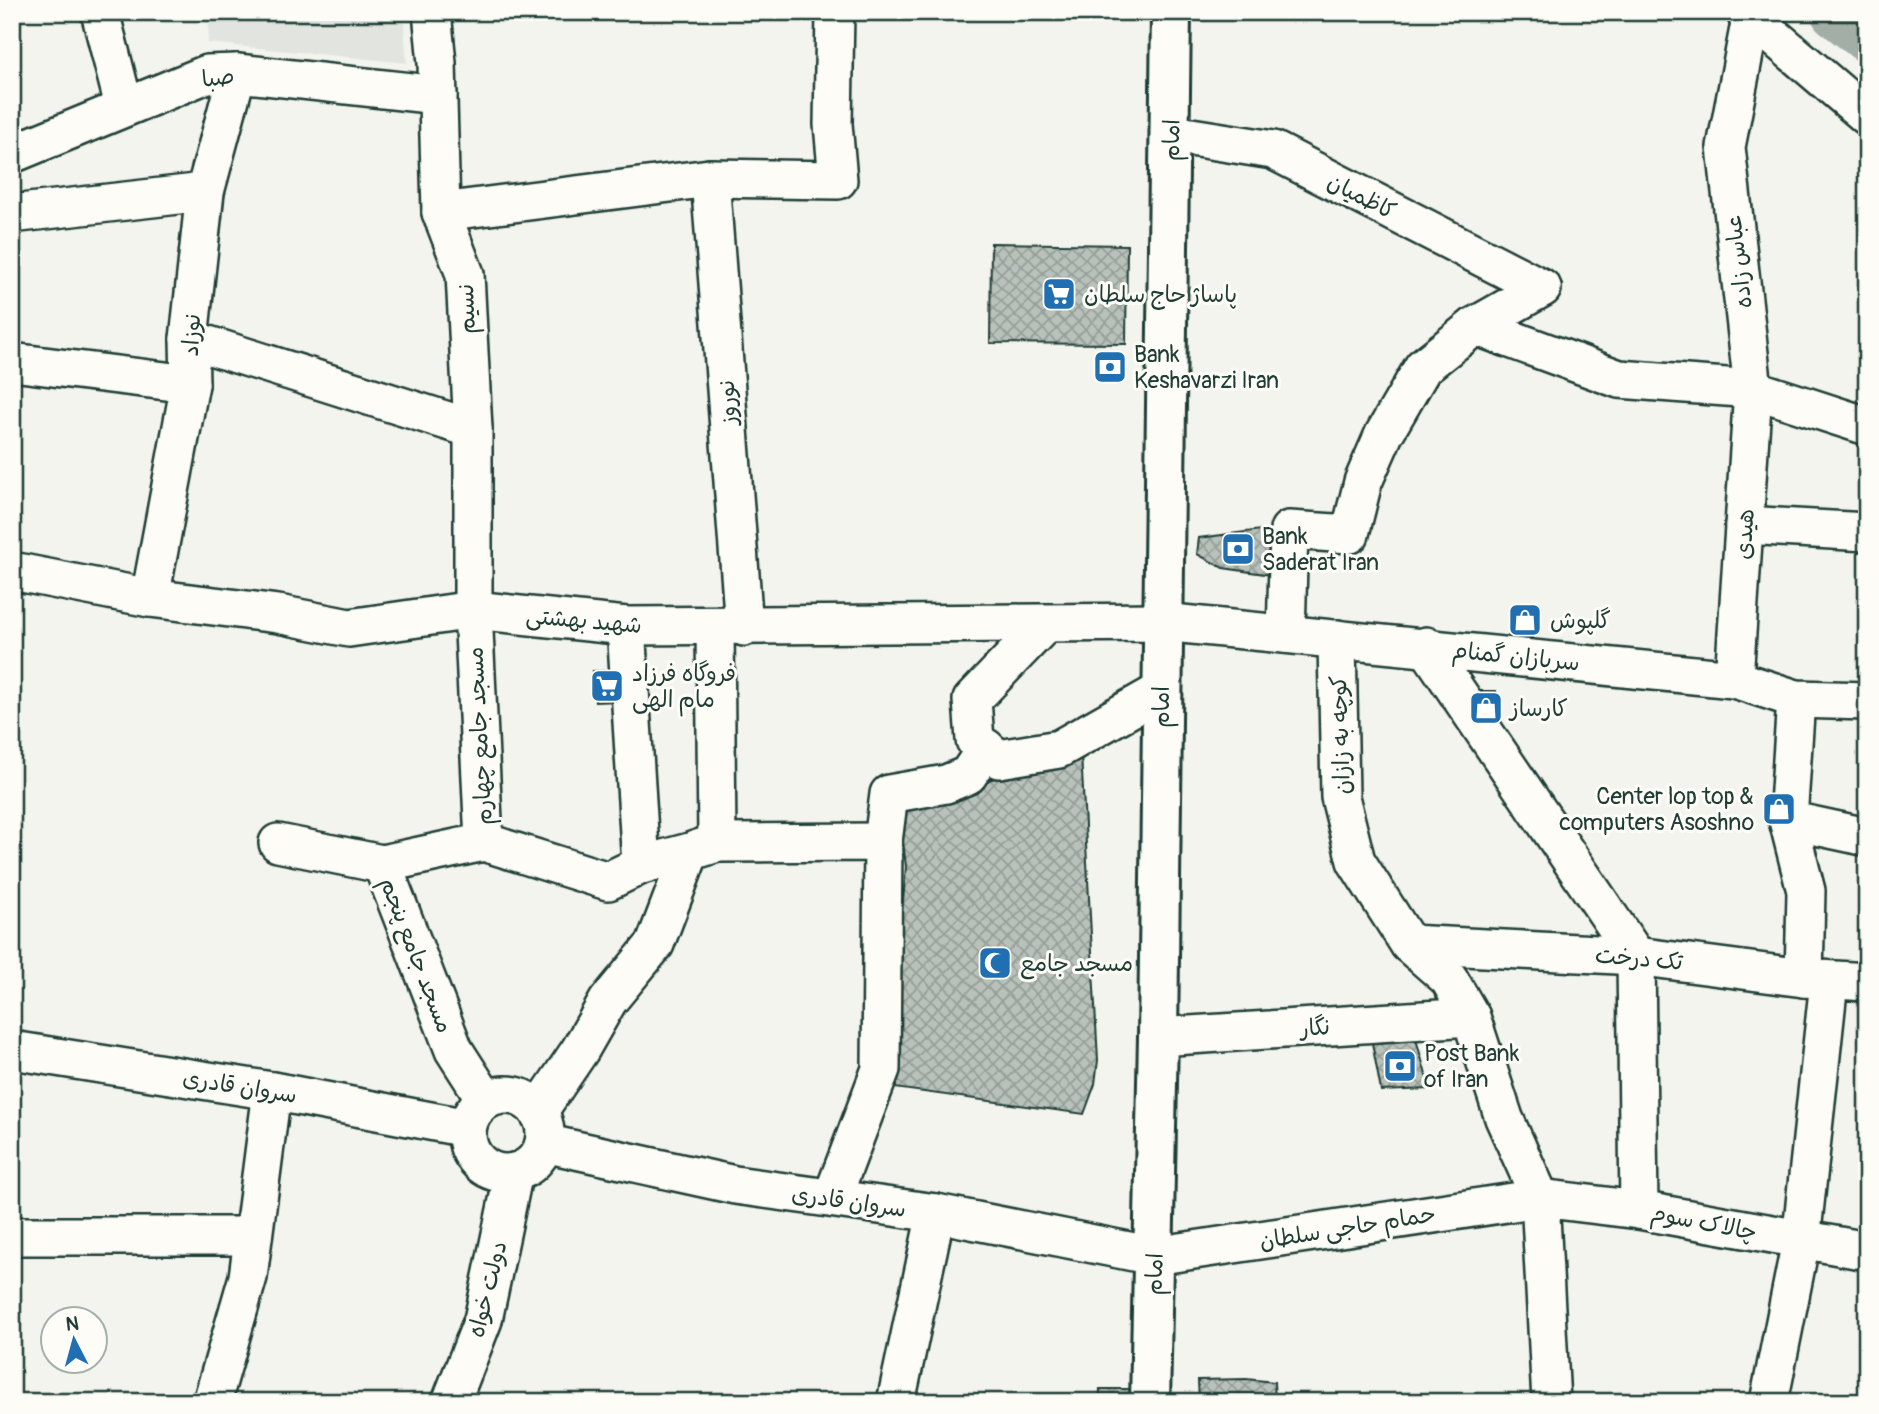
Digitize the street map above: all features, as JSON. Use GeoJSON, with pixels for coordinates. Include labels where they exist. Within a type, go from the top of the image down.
{"type":"FeatureCollection","features":[{"type":"Feature","properties":{"kind":"main road","name":"امام"},"geometry":{"type":"LineString","coordinates":[[1150,1402],[1172,134],[1171,12]]}},
{"type":"Feature","properties":{"kind":"street"},"geometry":{"type":"LineString","coordinates":[[100,12],[124,106]]}},
{"type":"Feature","properties":{"kind":"street","name":"نسیم"},"geometry":{"type":"LineString","coordinates":[[432,12],[438,94],[441,212],[465,274],[473,429],[473,610]]}},
{"type":"Feature","properties":{"kind":"street"},"geometry":{"type":"LineString","coordinates":[[441,212],[710,178],[838,180],[833,124],[835,12]]}},
{"type":"Feature","properties":{"kind":"street"},"geometry":{"type":"LineString","coordinates":[[1748,15],[1867,116]]}},
{"type":"Feature","properties":{"kind":"street","name":"عباس زاده"},"geometry":{"type":"LineString","coordinates":[[1748,15],[1726,147],[1753,389]]}},
{"type":"Feature","properties":{"kind":"street","name":"صبا"},"geometry":{"type":"LineString","coordinates":[[12,155],[124,106],[207,74],[237,73],[438,94]]}},
{"type":"Feature","properties":{"kind":"street","name":"نوزاد"},"geometry":{"type":"LineString","coordinates":[[150,597],[190,384],[189,339],[205,192],[237,73]]}},
{"type":"Feature","properties":{"kind":"street","name":"کاظمیان"},"geometry":{"type":"LineString","coordinates":[[1172,134],[1273,150],[1542,288],[1475,326]]}},
{"type":"Feature","properties":{"kind":"street","name":"نوروز"},"geometry":{"type":"LineString","coordinates":[[704,847],[730,626],[710,178]]}},
{"type":"Feature","properties":{"kind":"street"},"geometry":{"type":"LineString","coordinates":[[20,213],[205,192]]}},
{"type":"Feature","properties":{"kind":"street"},"geometry":{"type":"LineString","coordinates":[[1286,634],[1289,530],[1350,534],[1363,482],[1378,446],[1423,367],[1475,326],[1619,379],[1753,389],[1867,426]]}},
{"type":"Feature","properties":{"kind":"street"},"geometry":{"type":"LineString","coordinates":[[189,339],[473,429]]}},
{"type":"Feature","properties":{"kind":"street"},"geometry":{"type":"LineString","coordinates":[[12,362],[190,384]]}},
{"type":"Feature","properties":{"kind":"street","name":"هیدی"},"geometry":{"type":"LineString","coordinates":[[1734,679],[1753,389]]}},
{"type":"Feature","properties":{"kind":"street"},"geometry":{"type":"LineString","coordinates":[[1744,525],[1867,532]]}},
{"type":"Feature","properties":{"kind":"street","name":"شهید بهشتی"},"geometry":{"type":"LineString","coordinates":[[12,571],[150,597],[278,614],[349,628],[473,610],[626,626],[1162,622]]}},
{"type":"Feature","properties":{"kind":"street","name":"مسجد جامع چهارم"},"geometry":{"type":"LineString","coordinates":[[382,864],[484,842],[473,610]]}},
{"type":"Feature","properties":{"kind":"street","name":"سربازان گمنام"},"geometry":{"type":"LineString","coordinates":[[1162,622],[1426,646],[1734,679],[1796,698],[1867,701]]}},
{"type":"Feature","properties":{"kind":"street"},"geometry":{"type":"LineString","coordinates":[[1045,624],[972,700],[975,740],[999,759],[1059,749],[1161,691]]}},
{"type":"Feature","properties":{"kind":"street"},"geometry":{"type":"LineString","coordinates":[[626,626],[641,865]]}},
{"type":"Feature","properties":{"kind":"street","name":"کوچه به زازان"},"geometry":{"type":"LineString","coordinates":[[1337,639],[1340,797],[1356,861],[1409,943],[1449,979],[1471,1017],[1504,1118],[1540,1198]]}},
{"type":"Feature","properties":{"kind":"street"},"geometry":{"type":"LineString","coordinates":[[1426,646],[1636,956],[1639,1210]]}},
{"type":"Feature","properties":{"kind":"street"},"geometry":{"type":"LineString","coordinates":[[1769,1402],[1801,1241],[1816,980],[1806,891],[1787,820],[1796,698]]}},
{"type":"Feature","properties":{"kind":"street"},"geometry":{"type":"LineString","coordinates":[[832,1198],[881,1069],[883,842],[889,794],[946,784],[968,775],[986,748]]}},
{"type":"Feature","properties":{"kind":"street"},"geometry":{"type":"LineString","coordinates":[[1787,820],[1867,837]]}},
{"type":"Feature","properties":{"kind":"street"},"geometry":{"type":"LineString","coordinates":[[484,842],[608,881],[641,865],[704,847],[883,842]]}},
{"type":"Feature","properties":{"kind":"street","name":"مسجد جامع پنجم"},"geometry":{"type":"LineString","coordinates":[[278,843],[382,864],[476,1114]]}},
{"type":"Feature","properties":{"kind":"street"},"geometry":{"type":"LineString","coordinates":[[541,1128],[530,1104],[509,1095],[476,1114],[471,1153],[489,1170],[514,1172],[534,1162],[541,1128],[580,1050],[608,1001],[655,944],[704,847]]}},
{"type":"Feature","properties":{"kind":"street","name":"تک درخت"},"geometry":{"type":"LineString","coordinates":[[1409,943],[1636,956],[1816,980],[1867,982]]}},
{"type":"Feature","properties":{"kind":"street","name":"نگار"},"geometry":{"type":"LineString","coordinates":[[1158,1037],[1471,1017]]}},
{"type":"Feature","properties":{"kind":"street","name":"سروان قادری"},"geometry":{"type":"LineString","coordinates":[[12,1050],[272,1091],[476,1114]]}},
{"type":"Feature","properties":{"kind":"street"},"geometry":{"type":"LineString","coordinates":[[212,1402],[248,1277],[272,1091]]}},
{"type":"Feature","properties":{"kind":"street","name":"سروان قادری"},"geometry":{"type":"LineString","coordinates":[[541,1128],[735,1185],[936,1213],[1154,1256]]}},
{"type":"Feature","properties":{"kind":"street","name":"دولت خواه"},"geometry":{"type":"LineString","coordinates":[[451,1402],[483,1320],[514,1172]]}},
{"type":"Feature","properties":{"kind":"street"},"geometry":{"type":"LineString","coordinates":[[1540,1198],[1551,1402]]}},
{"type":"Feature","properties":{"kind":"street","name":"چالاک سوم"},"geometry":{"type":"LineString","coordinates":[[1540,1198],[1639,1210],[1867,1251]]}},
{"type":"Feature","properties":{"kind":"street","name":"حمام حاجی سلطان"},"geometry":{"type":"LineString","coordinates":[[1154,1256],[1540,1198]]}},
{"type":"Feature","properties":{"kind":"street"},"geometry":{"type":"LineString","coordinates":[[896,1402],[936,1213]]}},
{"type":"Feature","properties":{"kind":"street"},"geometry":{"type":"LineString","coordinates":[[12,1236],[253,1236]]}},
{"type":"Feature","properties":{"kind":"shaded area"},"geometry":{"type":"Polygon","coordinates":[[[209,12],[403,12],[407,63],[208,43],[209,12]]]}},
{"type":"Feature","properties":{"kind":"building","name":"پاساژ حاج سلطان"},"geometry":{"type":"Polygon","coordinates":[[[991,243],[1127,245],[1126,344],[990,343],[991,243]]]}},
{"type":"Feature","properties":{"kind":"building","name":"Bank Saderat Iran"},"geometry":{"type":"Polygon","coordinates":[[[1261,530],[1268,544],[1279,544],[1279,576],[1223,568],[1197,554],[1199,538],[1261,530]]]}},
{"type":"Feature","properties":{"kind":"building","name":"گلپوش"},"geometry":{"type":"Polygon","coordinates":[[[1518,604],[1536,606],[1532,637],[1514,634],[1518,604]]]}},
{"type":"Feature","properties":{"kind":"building","name":"فروگاه فرزاد مام الهی"},"geometry":{"type":"Polygon","coordinates":[[[593,671],[618,671],[622,701],[595,702],[593,671]]]}},
{"type":"Feature","properties":{"kind":"building"},"geometry":{"type":"Polygon","coordinates":[[[1475,691],[1496,691],[1499,724],[1475,691]]]}},
{"type":"Feature","properties":{"kind":"building","name":"مسجد جامع"},"geometry":{"type":"Polygon","coordinates":[[[1081,754],[1098,1060],[1095,1084],[1084,1114],[887,1087],[906,867],[899,805],[1081,754]]]}},
{"type":"Feature","properties":{"kind":"building","name":"Post Bank of Iran"},"geometry":{"type":"Polygon","coordinates":[[[1416,1039],[1430,1089],[1381,1091],[1372,1043],[1416,1039]]]}},
{"type":"Feature","properties":{"kind":"building"},"geometry":{"type":"Polygon","coordinates":[[[1246,1379],[1274,1382],[1275,1402],[1199,1402],[1198,1380],[1246,1379]]]}},
{"type":"Feature","properties":{"kind":"building"},"geometry":{"type":"Polygon","coordinates":[[[1100,1389],[1131,1389],[1132,1402],[1099,1402],[1100,1389]]]}},
{"type":"Feature","properties":{"kind":"waterway"},"geometry":{"type":"LineString","coordinates":[[1836,12],[1867,37]]}},
{"type":"Feature","properties":{"kind":"place","name":"پاساژ حاج سلطان"},"geometry":{"type":"Point","coordinates":[1059,294]}},
{"type":"Feature","properties":{"kind":"place","name":"Bank Keshavarzi Iran"},"geometry":{"type":"Point","coordinates":[1110,367]}},
{"type":"Feature","properties":{"kind":"place","name":"Bank Saderat Iran"},"geometry":{"type":"Point","coordinates":[1238,549]}},
{"type":"Feature","properties":{"kind":"place","name":"گلپوش"},"geometry":{"type":"Point","coordinates":[1525,620]}},
{"type":"Feature","properties":{"kind":"place","name":"فروگاه فرزاد مام الهی"},"geometry":{"type":"Point","coordinates":[607,686]}},
{"type":"Feature","properties":{"kind":"place","name":"کارساز"},"geometry":{"type":"Point","coordinates":[1486,708]}},
{"type":"Feature","properties":{"kind":"place","name":"Center lop top & computers Asoshno"},"geometry":{"type":"Point","coordinates":[1779,809]}},
{"type":"Feature","properties":{"kind":"place","name":"مسجد جامع"},"geometry":{"type":"Point","coordinates":[995,963]}},
{"type":"Feature","properties":{"kind":"place","name":"Post Bank of Iran"},"geometry":{"type":"Point","coordinates":[1400,1066]}}]}
